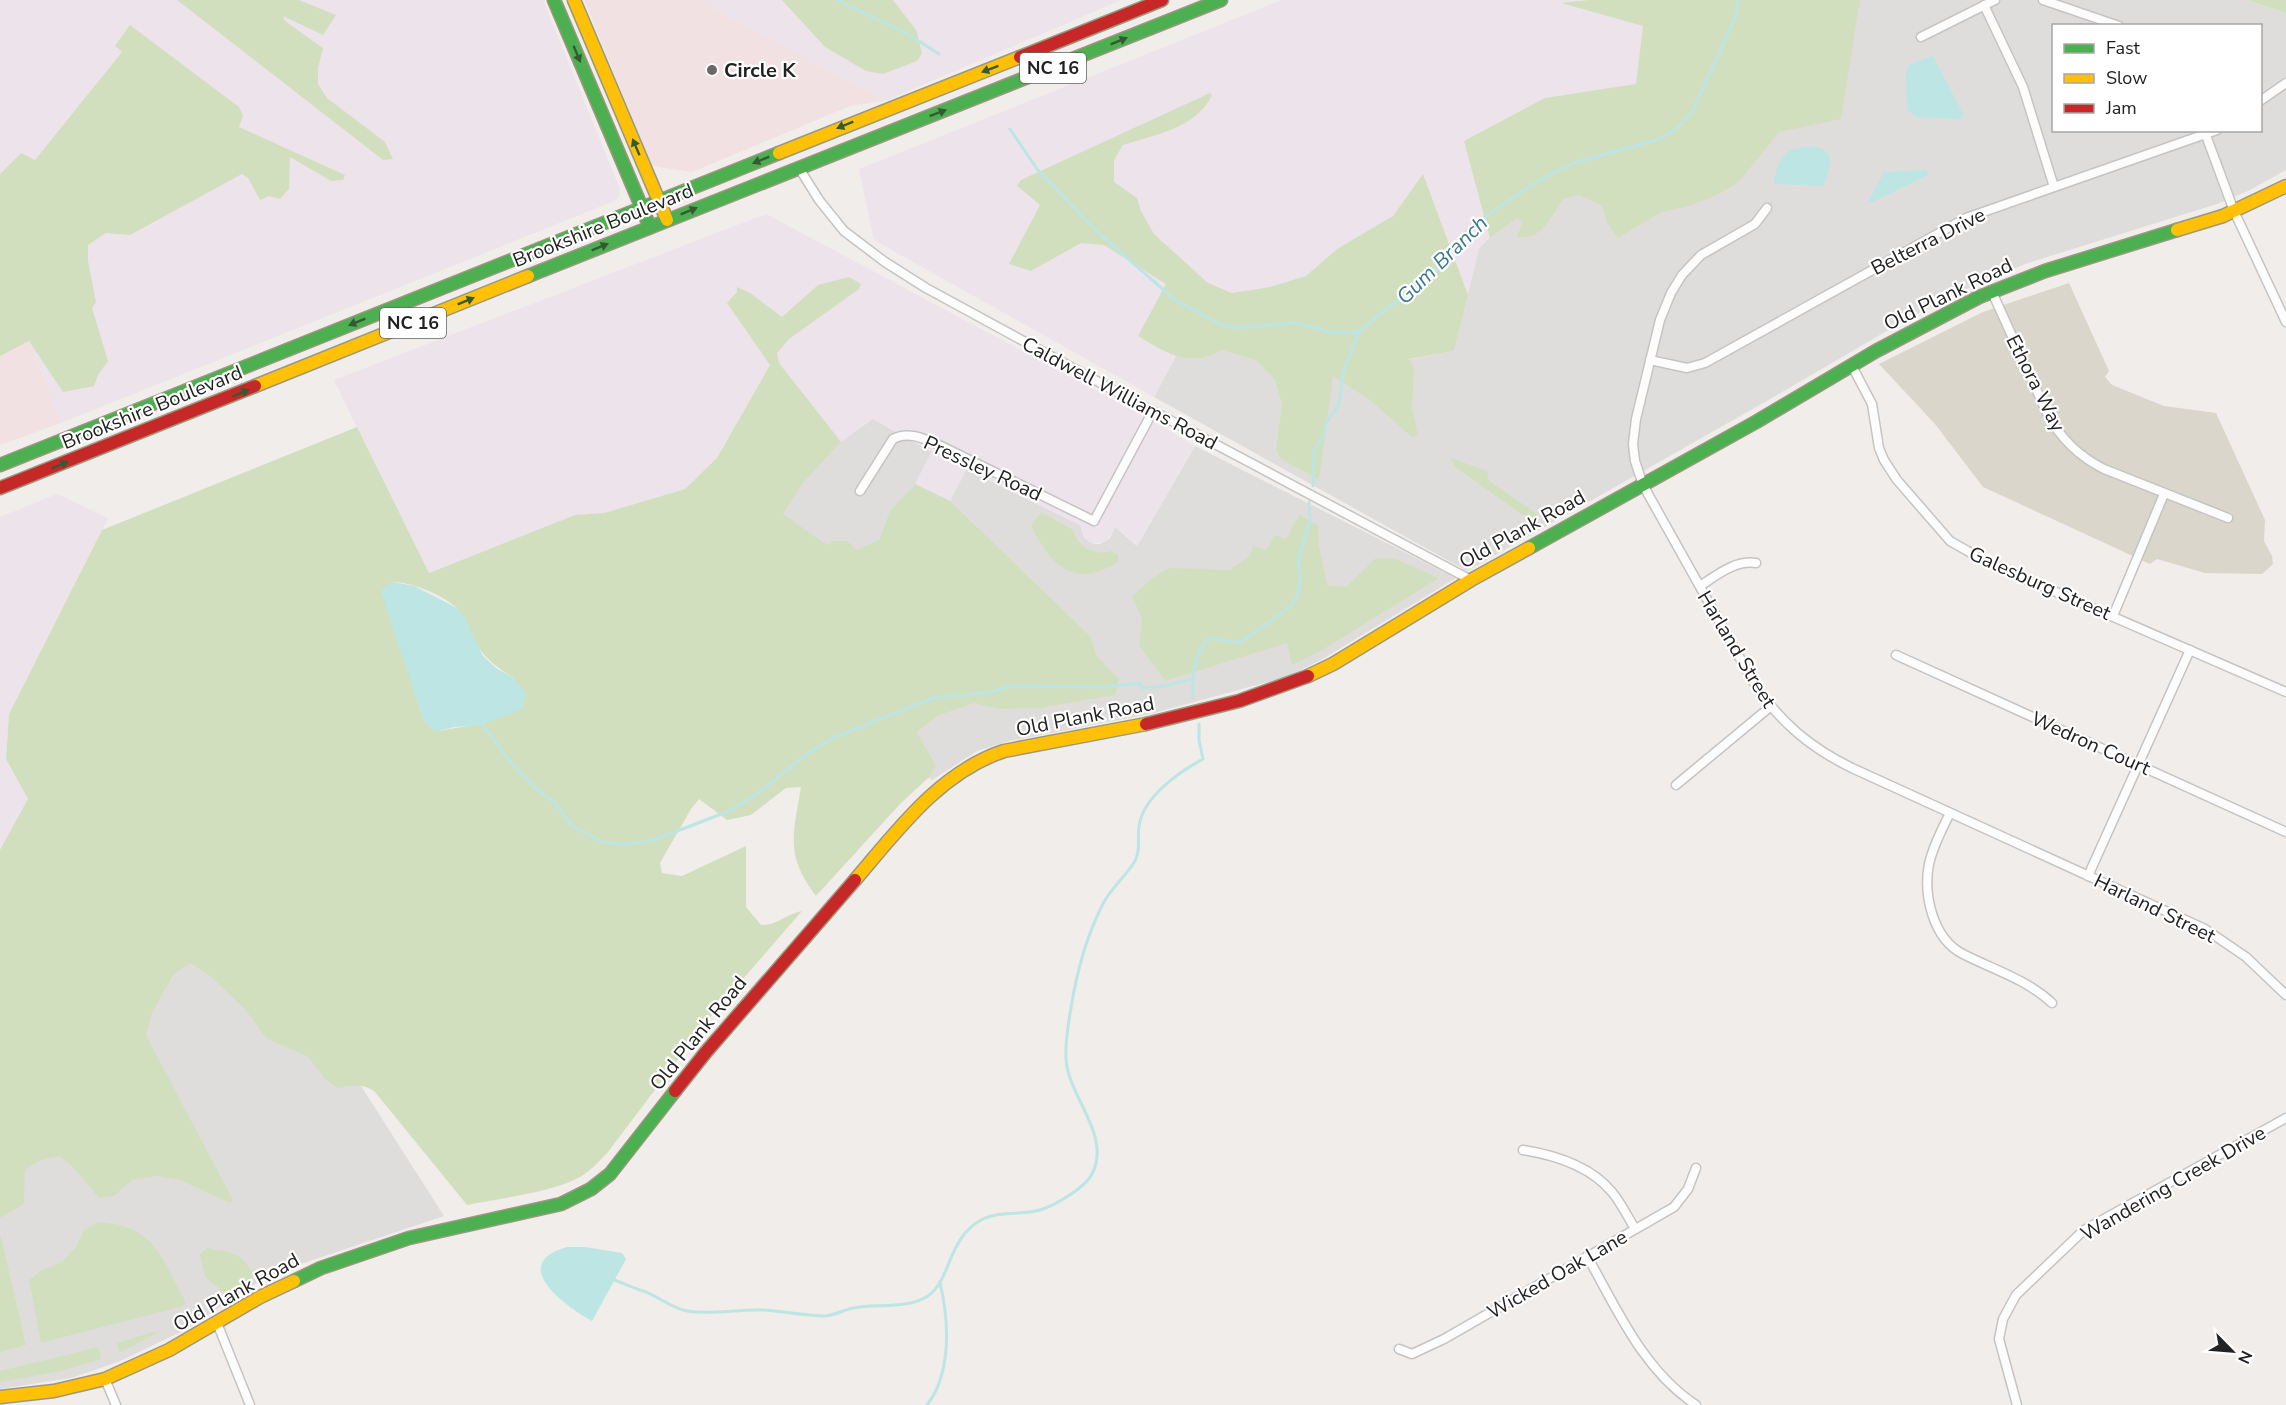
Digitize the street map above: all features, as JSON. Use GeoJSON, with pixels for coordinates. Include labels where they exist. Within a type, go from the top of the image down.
{"type":"FeatureCollection","features":[{"type":"Feature","properties":{"kind":"main road"},"geometry":{"type":"LineString","coordinates":[[554,0],[650,227]]}},
{"type":"Feature","properties":{"kind":"main road"},"geometry":{"type":"LineString","coordinates":[[574,0],[667,220]]}},
{"type":"Feature","properties":{"kind":"main road","name":"Brookshire Boulevard"},"geometry":{"type":"LineString","coordinates":[[0,465],[1162,0]]}},
{"type":"Feature","properties":{"kind":"main road","name":"Brookshire Boulevard"},"geometry":{"type":"LineString","coordinates":[[0,488],[1221,0]]}},
{"type":"Feature","properties":{"kind":"main road"},"geometry":{"type":"LineString","coordinates":[[799,168],[806,157],[857,136],[934,91]]}},
{"type":"Feature","properties":{"kind":"main road"},"geometry":{"type":"LineString","coordinates":[[711,202],[730,186],[779,166],[783,158],[781,152]]}},
{"type":"Feature","properties":{"kind":"main road","name":"Old Plank Road"},"geometry":{"type":"LineString","coordinates":[[0,1397],[54,1391],[105,1378],[169,1350],[278,1287],[340,1261],[420,1235],[561,1204],[601,1182],[706,1052],[906,821],[933,794],[964,769],[986,757],[1004,751],[1162,721],[1239,701],[1293,683],[1333,664],[1471,579],[1643,485],[1917,329],[1992,292],[2045,271],[2234,211],[2286,186]]}},
{"type":"Feature","properties":{"kind":"main road"},"geometry":{"type":"LineString","coordinates":[[419,320],[424,307],[488,277],[518,258]]}},
{"type":"Feature","properties":{"kind":"main road"},"geometry":{"type":"LineString","coordinates":[[276,379],[331,349],[407,313],[411,300]]}},
{"type":"Feature","properties":{"kind":"street"},"geometry":{"type":"LineString","coordinates":[[1921,37],[1995,0]]}},
{"type":"Feature","properties":{"kind":"street"},"geometry":{"type":"LineString","coordinates":[[2043,0],[2113,24]]}},
{"type":"Feature","properties":{"kind":"street"},"geometry":{"type":"LineString","coordinates":[[1984,5],[2023,87],[2054,187]]}},
{"type":"Feature","properties":{"kind":"street"},"geometry":{"type":"LineString","coordinates":[[2262,100],[2286,83]]}},
{"type":"Feature","properties":{"kind":"street"},"geometry":{"type":"LineString","coordinates":[[2205,133],[2234,211],[2286,322]]}},
{"type":"Feature","properties":{"kind":"street","name":"Belterra Drive"},"geometry":{"type":"LineString","coordinates":[[1650,360],[1686,368],[1705,363],[1966,218],[2205,133]]}},
{"type":"Feature","properties":{"kind":"street","name":"Caldwell Williams Road"},"geometry":{"type":"LineString","coordinates":[[799,168],[837,224],[885,262],[926,288],[1471,579]]}},
{"type":"Feature","properties":{"kind":"street","name":"Harland Street"},"geometry":{"type":"LineString","coordinates":[[1767,208],[1755,224],[1701,255],[1682,275],[1671,293],[1660,320],[1636,419],[1633,444],[1635,461],[1643,485],[1751,678],[1770,707],[1801,738],[1822,753],[2205,929],[2246,957],[2286,995]]}},
{"type":"Feature","properties":{"kind":"street","name":"Ethora Way"},"geometry":{"type":"LineString","coordinates":[[1992,292],[2047,413],[2063,438],[2078,453],[2095,464],[2164,494],[2228,518]]}},
{"type":"Feature","properties":{"kind":"street","name":"Galesburg Street"},"geometry":{"type":"LineString","coordinates":[[1852,366],[1872,404],[1879,448],[1884,460],[1897,480],[1950,541],[1986,562],[2286,692]]}},
{"type":"Feature","properties":{"kind":"street","name":"Pressley Road"},"geometry":{"type":"LineString","coordinates":[[860,491],[893,439],[901,435],[911,435],[937,444],[1094,521],[1154,411]]}},
{"type":"Feature","properties":{"kind":"street"},"geometry":{"type":"LineString","coordinates":[[2113,616],[2164,494]]}},
{"type":"Feature","properties":{"kind":"street"},"geometry":{"type":"LineString","coordinates":[[1700,586],[1738,564],[1756,563]]}},
{"type":"Feature","properties":{"kind":"street"},"geometry":{"type":"LineString","coordinates":[[2088,876],[2190,650]]}},
{"type":"Feature","properties":{"kind":"street","name":"Wedron Court"},"geometry":{"type":"LineString","coordinates":[[1896,655],[2286,832]]}},
{"type":"Feature","properties":{"kind":"street"},"geometry":{"type":"LineString","coordinates":[[1676,785],[1770,707]]}},
{"type":"Feature","properties":{"kind":"street"},"geometry":{"type":"LineString","coordinates":[[1950,813],[1933,852],[1928,875],[1932,913],[1938,930],[1946,941],[1960,953],[2037,989],[2052,1003]]}},
{"type":"Feature","properties":{"kind":"street","name":"Wandering Creek Drive"},"geometry":{"type":"LineString","coordinates":[[2017,1405],[1999,1339],[2003,1319],[2016,1295],[2084,1230],[2286,1118]]}},
{"type":"Feature","properties":{"kind":"street"},"geometry":{"type":"LineString","coordinates":[[1523,1150],[1544,1153],[1584,1169],[1611,1191],[1635,1229]]}},
{"type":"Feature","properties":{"kind":"street","name":"Wicked Oak Lane"},"geometry":{"type":"LineString","coordinates":[[1399,1349],[1412,1354],[1444,1339],[1674,1207],[1688,1189],[1696,1168]]}},
{"type":"Feature","properties":{"kind":"street"},"geometry":{"type":"LineString","coordinates":[[1587,1256],[1629,1333],[1654,1367],[1674,1389],[1696,1405]]}},
{"type":"Feature","properties":{"kind":"street"},"geometry":{"type":"LineString","coordinates":[[216,1323],[250,1405]]}},
{"type":"Feature","properties":{"kind":"street"},"geometry":{"type":"LineString","coordinates":[[105,1378],[116,1405]]}},
{"type":"Feature","properties":{"kind":"shaded area"},"geometry":{"type":"Polygon","coordinates":[[[0,0],[543,0],[620,189],[620,195],[614,201],[61,423],[0,266],[0,0]]]}},
{"type":"Feature","properties":{"kind":"shaded area"},"geometry":{"type":"Polygon","coordinates":[[[584,0],[699,0],[885,101],[850,106],[692,172],[652,166],[584,0]]]}},
{"type":"Feature","properties":{"kind":"shaded area"},"geometry":{"type":"Polygon","coordinates":[[[699,0],[1121,0],[885,101],[699,0]]]}},
{"type":"Feature","properties":{"kind":"shaded area"},"geometry":{"type":"Polygon","coordinates":[[[1282,0],[1691,0],[1659,130],[1617,113],[1479,248],[1454,351],[1402,361],[1189,332],[1154,397],[874,240],[859,169],[1282,0]]]}},
{"type":"Feature","properties":{"kind":"shaded area"},"geometry":{"type":"Polygon","coordinates":[[[1691,0],[2247,0],[2286,13],[2286,170],[2248,191],[2217,204],[2025,264],[1962,291],[1909,318],[1467,571],[1154,397],[1189,331],[1402,361],[1454,350],[1479,248],[1617,113],[1691,0]]]}},
{"type":"Feature","properties":{"kind":"shaded area"},"geometry":{"type":"Polygon","coordinates":[[[766,214],[1140,414],[1195,446],[1137,546],[1116,527],[1106,541],[1094,544],[1084,538],[1080,525],[967,469],[950,501],[915,484],[932,451],[873,419],[841,442],[774,358],[717,458],[685,489],[604,513],[575,515],[428,573],[334,380],[766,214]]]}},
{"type":"Feature","properties":{"kind":"shaded area"},"geometry":{"type":"Polygon","coordinates":[[[0,266],[61,423],[0,445],[0,266]]]}},
{"type":"Feature","properties":{"kind":"shaded area"},"geometry":{"type":"Polygon","coordinates":[[[2069,283],[2109,371],[2105,377],[2112,385],[2164,406],[2216,413],[2265,520],[2264,541],[2272,556],[2273,564],[2262,574],[2205,573],[2157,559],[2150,564],[1983,487],[1935,424],[1879,364],[1983,312],[2069,283]]]}},
{"type":"Feature","properties":{"kind":"shaded area"},"geometry":{"type":"Polygon","coordinates":[[[774,357],[873,419],[932,452],[950,501],[966,469],[1080,525],[1088,541],[1094,544],[1100,544],[1110,538],[1115,527],[1137,546],[1195,446],[1456,578],[1321,660],[1286,677],[1150,714],[1009,741],[977,751],[932,780],[741,664],[776,532],[774,357]]]}},
{"type":"Feature","properties":{"kind":"shaded area"},"geometry":{"type":"Polygon","coordinates":[[[57,494],[108,518],[9,714],[6,759],[28,799],[0,850],[0,517],[57,494]]]}},
{"type":"Feature","properties":{"kind":"shaded area"},"geometry":{"type":"Polygon","coordinates":[[[60,614],[444,1216],[283,1270],[258,1282],[187,1329],[118,1362],[71,1378],[0,1389],[0,850],[28,799],[60,614]]]}},
{"type":"Feature","properties":{"kind":"green space"},"geometry":{"type":"Polygon","coordinates":[[[177,0],[299,0],[336,15],[323,35],[283,16],[285,21],[323,48],[318,68],[318,84],[327,98],[385,142],[393,159],[383,160],[177,0]]]}},
{"type":"Feature","properties":{"kind":"green space"},"geometry":{"type":"Polygon","coordinates":[[[782,0],[893,0],[916,30],[922,53],[917,61],[883,74],[866,71],[825,47],[782,0]]]}},
{"type":"Feature","properties":{"kind":"green space"},"geometry":{"type":"Polygon","coordinates":[[[1589,0],[1860,0],[1841,119],[1779,132],[1739,182],[1717,195],[1689,206],[1662,212],[1618,238],[1607,223],[1602,206],[1579,195],[1563,199],[1545,226],[1533,235],[1517,237],[1522,222],[1517,218],[1490,238],[1464,141],[1545,98],[1636,84],[1643,26],[1561,3],[1589,0]]]}},
{"type":"Feature","properties":{"kind":"green space"},"geometry":{"type":"Polygon","coordinates":[[[2247,0],[2286,0],[2286,13],[2247,0]]]}},
{"type":"Feature","properties":{"kind":"green space"},"geometry":{"type":"Polygon","coordinates":[[[130,25],[239,107],[243,116],[239,127],[345,175],[343,180],[331,181],[290,157],[289,189],[280,199],[269,196],[260,200],[248,178],[242,174],[130,235],[106,233],[88,245],[88,261],[96,302],[92,308],[108,361],[98,375],[94,386],[63,392],[29,341],[0,356],[0,174],[21,153],[35,160],[122,52],[115,46],[130,25]]]}},
{"type":"Feature","properties":{"kind":"green space"},"geometry":{"type":"Polygon","coordinates":[[[1210,93],[1212,95],[1205,106],[1185,123],[1174,129],[1123,145],[1114,160],[1114,182],[1137,198],[1141,211],[1154,234],[1208,283],[1232,293],[1270,287],[1306,276],[1337,249],[1393,216],[1423,174],[1468,295],[1454,351],[1409,359],[1414,368],[1412,408],[1418,435],[1412,437],[1371,401],[1333,376],[1319,480],[1281,459],[1276,450],[1282,404],[1275,380],[1256,360],[1222,350],[1199,358],[1178,356],[1138,336],[1166,284],[1104,245],[1081,243],[1031,271],[1009,264],[1040,205],[1017,186],[1021,180],[1210,93]]]}},
{"type":"Feature","properties":{"kind":"green space"},"geometry":{"type":"Polygon","coordinates":[[[849,277],[861,284],[859,289],[789,339],[777,353],[779,363],[841,442],[802,484],[783,514],[827,545],[834,541],[847,541],[857,550],[879,540],[890,511],[915,484],[950,501],[1091,637],[1096,655],[1119,679],[1115,695],[1040,708],[999,709],[974,703],[937,716],[917,732],[936,766],[928,778],[900,804],[816,896],[799,868],[794,844],[801,787],[786,788],[751,815],[727,820],[699,799],[660,863],[662,873],[682,876],[746,846],[746,907],[761,925],[802,911],[710,1017],[608,1152],[591,1169],[568,1183],[540,1191],[467,1205],[375,1092],[362,1086],[337,1088],[325,1079],[307,1056],[267,1039],[243,1007],[210,976],[190,963],[173,975],[152,1013],[146,1035],[233,1200],[230,1203],[180,1180],[157,1176],[132,1180],[114,1196],[99,1198],[70,1164],[60,1156],[41,1160],[25,1170],[24,1204],[0,1218],[0,850],[28,799],[6,759],[9,714],[102,530],[357,427],[429,573],[575,515],[604,513],[685,489],[717,458],[770,365],[727,303],[737,292],[737,287],[750,293],[782,317],[818,285],[849,277]],[[393,582],[382,591],[424,721],[438,731],[479,724],[514,678],[485,656],[457,608],[435,594],[393,582]]]}},
{"type":"Feature","properties":{"kind":"green space"},"geometry":{"type":"Polygon","coordinates":[[[1451,458],[1487,471],[1489,481],[1539,515],[1531,521],[1455,467],[1451,458]]]}},
{"type":"Feature","properties":{"kind":"green space"},"geometry":{"type":"Polygon","coordinates":[[[1041,512],[1072,529],[1077,540],[1087,549],[1101,553],[1111,551],[1118,555],[1118,562],[1088,574],[1065,569],[1047,552],[1031,526],[1041,512]]]}},
{"type":"Feature","properties":{"kind":"green space"},"geometry":{"type":"Polygon","coordinates":[[[1299,515],[1318,525],[1319,546],[1327,585],[1346,587],[1376,558],[1396,559],[1439,578],[1319,652],[1292,665],[1287,643],[1165,681],[1139,645],[1142,618],[1132,597],[1152,578],[1169,568],[1230,570],[1249,556],[1253,546],[1266,550],[1275,535],[1286,539],[1299,515]]]}},
{"type":"Feature","properties":{"kind":"green space"},"geometry":{"type":"Polygon","coordinates":[[[98,1222],[126,1227],[147,1239],[162,1258],[186,1302],[184,1306],[41,1343],[29,1280],[42,1270],[63,1261],[76,1247],[84,1230],[98,1222]]]}},
{"type":"Feature","properties":{"kind":"green space"},"geometry":{"type":"Polygon","coordinates":[[[0,1232],[26,1345],[0,1352],[0,1232]]]}},
{"type":"Feature","properties":{"kind":"green space"},"geometry":{"type":"Polygon","coordinates":[[[207,1248],[229,1252],[244,1261],[253,1274],[249,1282],[227,1295],[205,1277],[200,1254],[207,1248]]]}},
{"type":"Feature","properties":{"kind":"green space"},"geometry":{"type":"Polygon","coordinates":[[[159,1332],[119,1353],[117,1343],[159,1332]]]}},
{"type":"Feature","properties":{"kind":"green space"},"geometry":{"type":"Polygon","coordinates":[[[99,1347],[101,1359],[62,1371],[0,1382],[0,1371],[99,1347]]]}},
{"type":"Feature","properties":{"kind":"water"},"geometry":{"type":"Polygon","coordinates":[[[1933,56],[1961,110],[1963,115],[1961,119],[1917,117],[1907,110],[1906,73],[1909,64],[1933,56]]]}},
{"type":"Feature","properties":{"kind":"water"},"geometry":{"type":"Polygon","coordinates":[[[1804,147],[1820,148],[1829,157],[1829,167],[1823,186],[1774,184],[1776,171],[1783,157],[1789,151],[1804,147]]]}},
{"type":"Feature","properties":{"kind":"water"},"geometry":{"type":"Polygon","coordinates":[[[1927,170],[1928,175],[1871,203],[1868,202],[1884,172],[1927,170]]]}},
{"type":"Feature","properties":{"kind":"water"},"geometry":{"type":"Polygon","coordinates":[[[393,582],[414,586],[457,608],[464,617],[483,656],[496,668],[514,678],[526,694],[523,707],[481,725],[438,731],[432,729],[424,721],[386,608],[382,591],[393,582]]]}},
{"type":"Feature","properties":{"kind":"water"},"geometry":{"type":"Polygon","coordinates":[[[567,1247],[585,1247],[622,1253],[626,1259],[592,1321],[568,1306],[556,1295],[541,1274],[542,1264],[550,1254],[567,1247]]]}},
{"type":"Feature","properties":{"kind":"waterway"},"geometry":{"type":"LineString","coordinates":[[837,0],[909,35],[939,54]]}},
{"type":"Feature","properties":{"kind":"waterway","name":"Gum Branch"},"geometry":{"type":"LineString","coordinates":[[1313,486],[1314,450],[1323,437],[1325,425],[1338,406],[1344,370],[1359,332],[1389,307],[1425,282],[1469,228],[1528,187],[1576,162],[1657,140],[1675,130],[1692,112],[1736,16],[1738,0]]}},
{"type":"Feature","properties":{"kind":"waterway"},"geometry":{"type":"LineString","coordinates":[[1010,129],[1037,169],[1077,211],[1175,300],[1220,324],[1237,328],[1293,323],[1330,332],[1359,332]]}},
{"type":"Feature","properties":{"kind":"waterway","name":"Gum Branch"},"geometry":{"type":"LineString","coordinates":[[1193,698],[1193,674],[1197,658],[1200,650],[1210,638],[1240,643],[1291,606],[1297,597],[1300,580],[1298,560],[1310,521],[1309,502]]}},
{"type":"Feature","properties":{"kind":"waterway"},"geometry":{"type":"LineString","coordinates":[[481,723],[507,758],[534,787],[554,802],[571,825],[604,843],[630,844],[654,840],[729,811],[757,794],[808,753],[835,737],[933,698],[991,692],[1012,686],[1104,687],[1139,683],[1143,688],[1165,686],[1192,679]]}},
{"type":"Feature","properties":{"kind":"waterway"},"geometry":{"type":"LineString","coordinates":[[612,1279],[681,1309],[696,1312],[763,1310],[824,1316],[853,1308],[901,1305],[928,1296],[936,1289],[963,1236],[983,1219],[990,1216],[1043,1209],[1063,1199],[1084,1184],[1092,1174],[1097,1159],[1097,1145],[1093,1130],[1074,1088],[1066,1059],[1066,1039],[1079,967],[1087,940],[1104,902],[1137,857],[1139,826],[1147,805],[1173,778],[1203,759],[1199,740],[1199,724]]}},
{"type":"Feature","properties":{"kind":"waterway"},"geometry":{"type":"LineString","coordinates":[[927,1405],[941,1378],[946,1346],[945,1313],[940,1283]]}},
{"type":"Feature","properties":{"kind":"traffic: fast"},"geometry":{"type":"LineString","coordinates":[[554,0],[650,227]]}},
{"type":"Feature","properties":{"kind":"traffic: fast"},"geometry":{"type":"LineString","coordinates":[[528,276],[1221,0]]}},
{"type":"Feature","properties":{"kind":"traffic: fast"},"geometry":{"type":"LineString","coordinates":[[0,465],[779,153]]}},
{"type":"Feature","properties":{"kind":"traffic: fast"},"geometry":{"type":"LineString","coordinates":[[1529,548],[1756,422],[1876,351],[1979,297],[2045,271],[2177,230]]}},
{"type":"Feature","properties":{"kind":"traffic: fast"},"geometry":{"type":"LineString","coordinates":[[294,1281],[321,1268],[409,1238],[561,1204],[591,1189],[610,1174],[675,1091]]}},
{"type":"Feature","properties":{"kind":"traffic: slow"},"geometry":{"type":"LineString","coordinates":[[574,0],[667,220]]}},
{"type":"Feature","properties":{"kind":"traffic: slow"},"geometry":{"type":"LineString","coordinates":[[779,153],[1020,57]]}},
{"type":"Feature","properties":{"kind":"traffic: slow"},"geometry":{"type":"LineString","coordinates":[[2177,230],[2223,216],[2286,186]]}},
{"type":"Feature","properties":{"kind":"traffic: slow"},"geometry":{"type":"LineString","coordinates":[[255,386],[528,276]]}},
{"type":"Feature","properties":{"kind":"traffic: slow"},"geometry":{"type":"LineString","coordinates":[[1308,676],[1333,664],[1471,580],[1529,548]]}},
{"type":"Feature","properties":{"kind":"traffic: slow"},"geometry":{"type":"LineString","coordinates":[[855,880],[921,805],[960,773],[981,761],[1004,751],[1146,724]]}},
{"type":"Feature","properties":{"kind":"traffic: slow"},"geometry":{"type":"LineString","coordinates":[[0,1397],[54,1391],[105,1379],[169,1350],[260,1297],[294,1281]]}},
{"type":"Feature","properties":{"kind":"traffic: jam"},"geometry":{"type":"LineString","coordinates":[[1020,57],[1162,0]]}},
{"type":"Feature","properties":{"kind":"traffic: jam"},"geometry":{"type":"LineString","coordinates":[[0,488],[255,386]]}},
{"type":"Feature","properties":{"kind":"traffic: jam"},"geometry":{"type":"LineString","coordinates":[[1146,724],[1239,701],[1308,676]]}},
{"type":"Feature","properties":{"kind":"traffic: jam"},"geometry":{"type":"LineString","coordinates":[[675,1091],[855,880]]}},
{"type":"Feature","properties":{"kind":"place","name":"Circle K"},"geometry":{"type":"Point","coordinates":[712,70]}}]}
